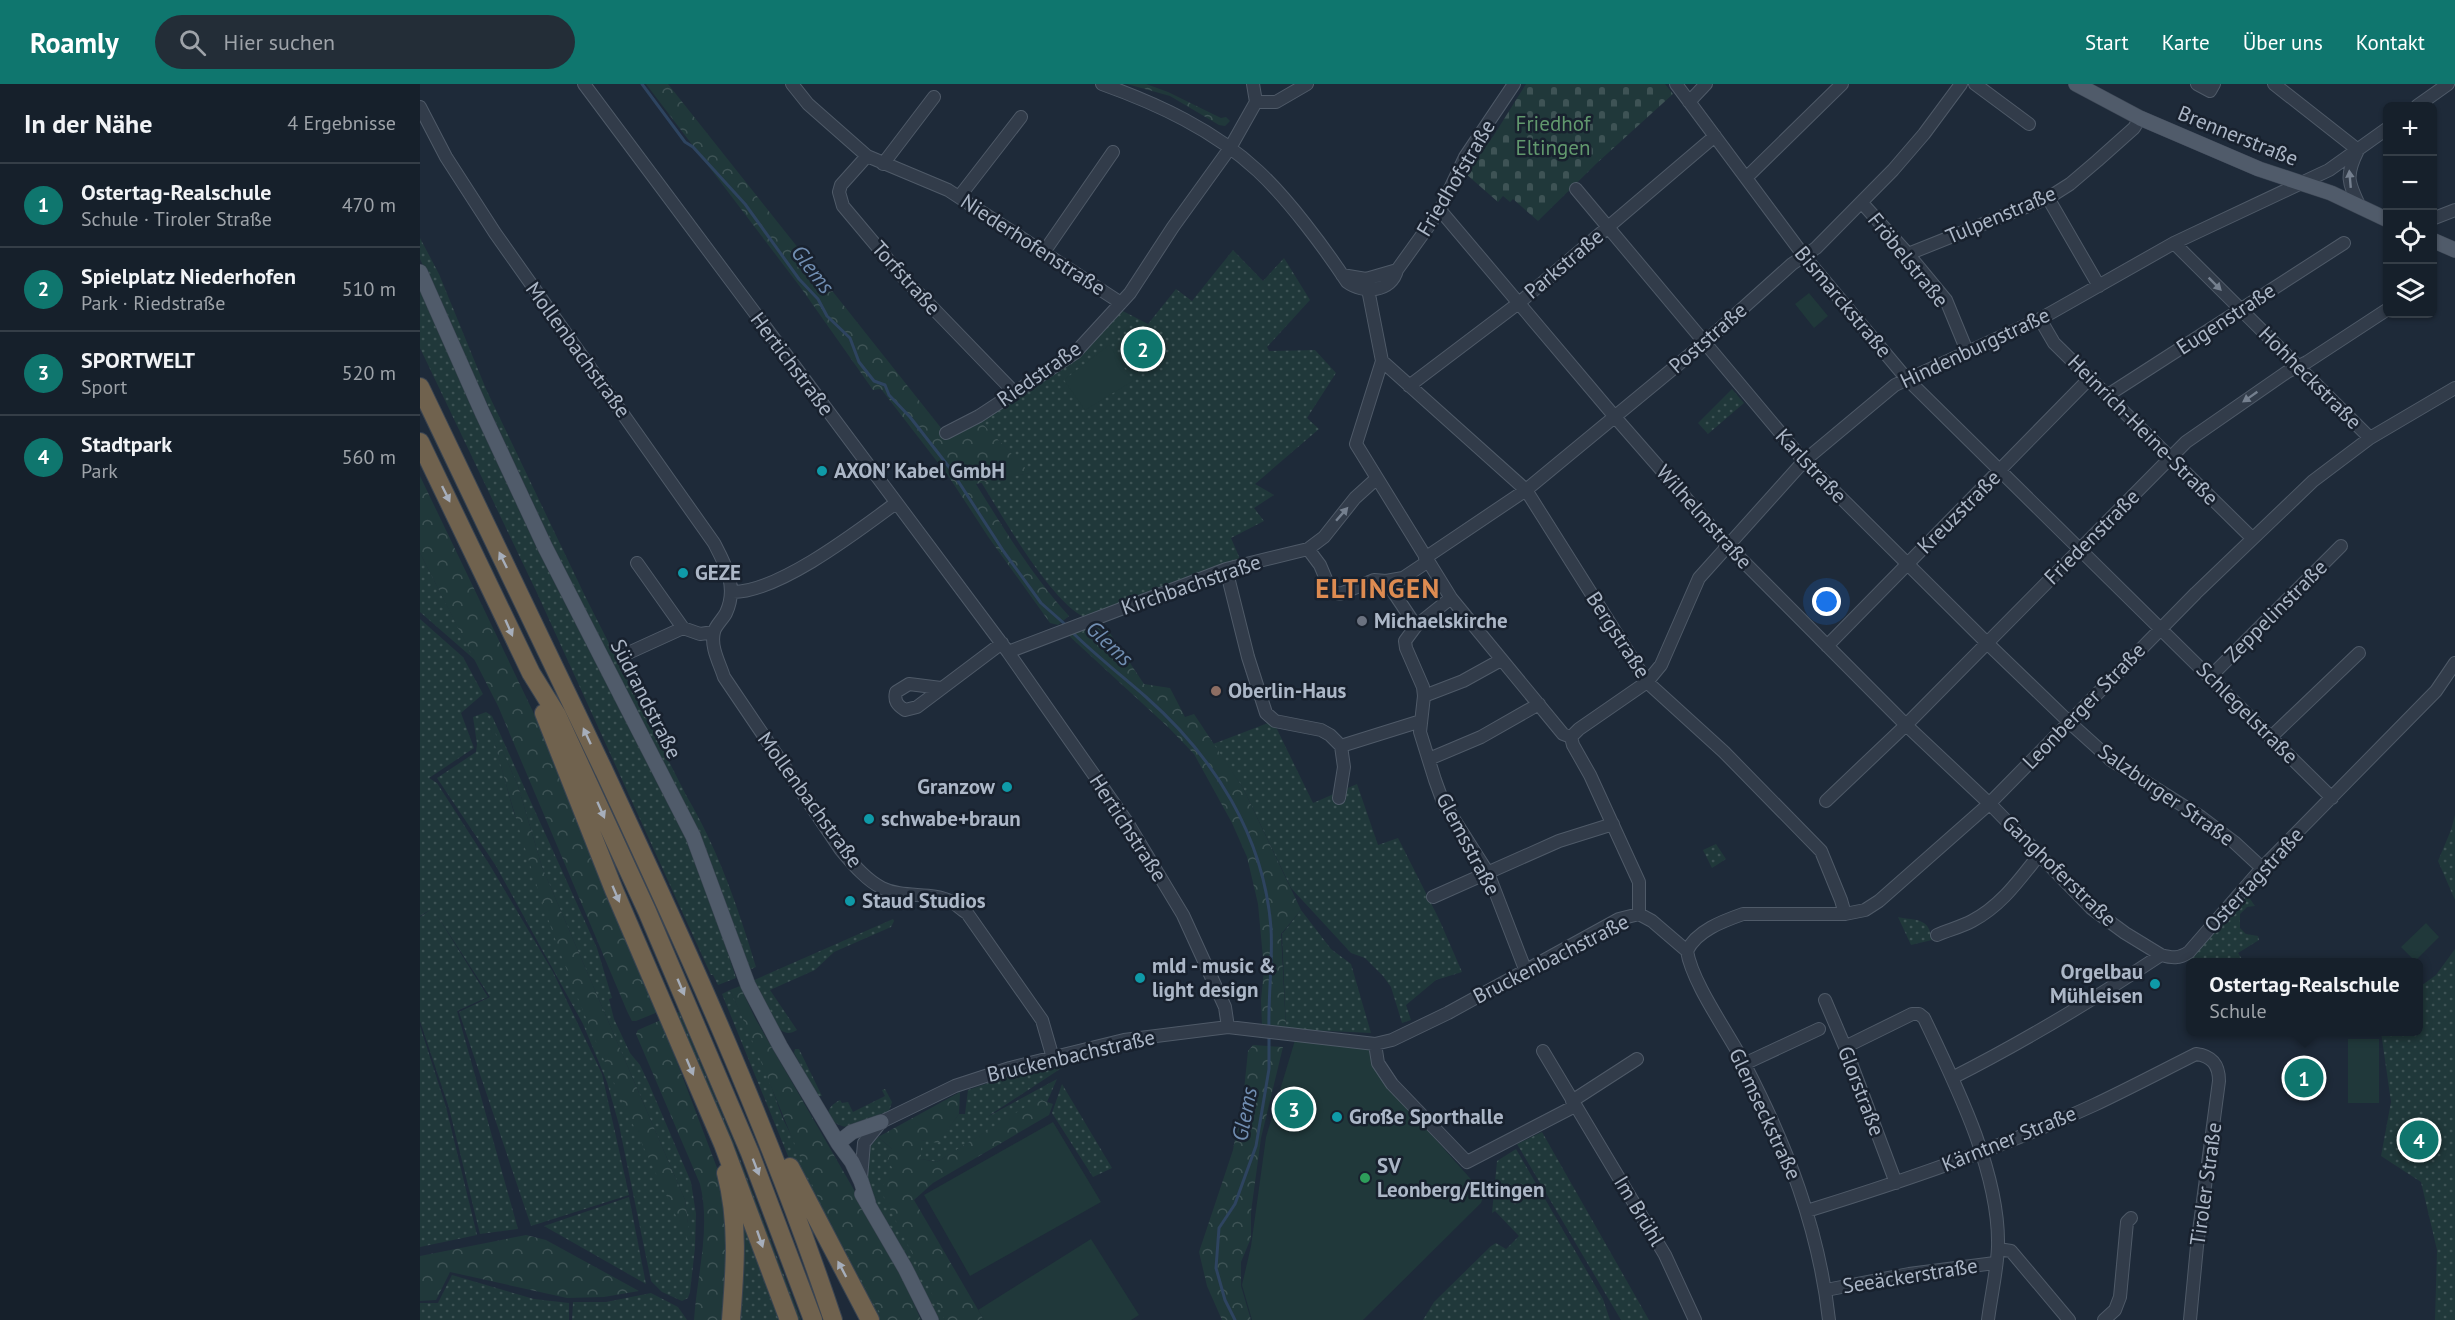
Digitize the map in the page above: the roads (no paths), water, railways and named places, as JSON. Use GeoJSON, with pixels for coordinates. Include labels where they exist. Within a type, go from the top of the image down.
{"type":"FeatureCollection","features":[{"type":"Feature","properties":{"kind":"highway"},"geometry":{"type":"LineString","coordinates":[[420,387],[634,835],[731,1051],[784,1180],[833,1320]]}},
{"type":"Feature","properties":{"kind":"highway"},"geometry":{"type":"LineString","coordinates":[[420,442],[531,673],[567,736],[681,986],[750,1153],[813,1320]]}},
{"type":"Feature","properties":{"kind":"highway"},"geometry":{"type":"LineString","coordinates":[[531,673],[549,727],[614,890],[751,1213],[789,1320]]}},
{"type":"Feature","properties":{"kind":"highway"},"geometry":{"type":"LineString","coordinates":[[731,1051],[753,1079],[794,1176],[870,1320]]}},
{"type":"Feature","properties":{"kind":"highway"},"geometry":{"type":"LineString","coordinates":[[707,1107],[707,1125],[726,1174],[733,1209],[736,1252],[731,1320]]}},
{"type":"Feature","properties":{"kind":"main road","name":"Brennerstraße"},"geometry":{"type":"LineString","coordinates":[[2076,84],[2140,117],[2259,169],[2331,194],[2383,218]]}},
{"type":"Feature","properties":{"kind":"main road"},"geometry":{"type":"LineString","coordinates":[[2437,242],[2455,250]]}},
{"type":"Feature","properties":{"kind":"main road","name":"Südrandstraße"},"geometry":{"type":"LineString","coordinates":[[420,272],[545,547],[693,837],[730,943],[748,985],[780,1046],[838,1143],[852,1162],[868,1203]]}},
{"type":"Feature","properties":{"kind":"main road"},"geometry":{"type":"LineString","coordinates":[[838,1143],[852,1132],[881,1122]]}},
{"type":"Feature","properties":{"kind":"main road"},"geometry":{"type":"LineString","coordinates":[[838,1143],[850,1143],[870,1136]]}},
{"type":"Feature","properties":{"kind":"main road","name":"Südrandstraße"},"geometry":{"type":"LineString","coordinates":[[838,1143],[840,1157],[847,1172],[868,1203],[931,1320]]}},
{"type":"Feature","properties":{"kind":"street","name":"Hertichstraße"},"geometry":{"type":"LineString","coordinates":[[584,84],[1005,647],[1127,822],[1183,915],[1225,1007],[1228,1028]]}},
{"type":"Feature","properties":{"kind":"street","name":"Niederhofenstraße"},"geometry":{"type":"LineString","coordinates":[[792,84],[808,104],[867,156],[959,197],[1121,303],[1230,148],[1256,102]]}},
{"type":"Feature","properties":{"kind":"street"},"geometry":{"type":"LineString","coordinates":[[1102,84],[1148,100],[1230,148],[1258,171],[1342,275],[1367,285],[1382,361],[1356,444],[1451,598],[1563,734],[1572,737],[1573,745],[1639,882],[1639,914]]}},
{"type":"Feature","properties":{"kind":"street"},"geometry":{"type":"LineString","coordinates":[[1253,84],[1256,102],[1276,102],[1307,84]]}},
{"type":"Feature","properties":{"kind":"street","name":"Friedhofstraße"},"geometry":{"type":"LineString","coordinates":[[1367,285],[1397,270],[1440,210],[1465,157],[1514,84]]}},
{"type":"Feature","properties":{"kind":"street","name":"Bismarckstraße"},"geometry":{"type":"LineString","coordinates":[[1676,84],[1804,256],[1906,378],[2161,628]]}},
{"type":"Feature","properties":{"kind":"street"},"geometry":{"type":"LineString","coordinates":[[1689,102],[1706,84]]}},
{"type":"Feature","properties":{"kind":"street"},"geometry":{"type":"LineString","coordinates":[[1746,178],[1842,84]]}},
{"type":"Feature","properties":{"kind":"street","name":"Poststraße"},"geometry":{"type":"LineString","coordinates":[[1308,549],[1320,565],[1331,591],[1340,594],[1374,580],[1386,581],[1402,578],[1526,490],[1816,248],[1862,203],[1924,134],[1961,84]]}},
{"type":"Feature","properties":{"kind":"street"},"geometry":{"type":"LineString","coordinates":[[1975,84],[2029,124]]}},
{"type":"Feature","properties":{"kind":"street"},"geometry":{"type":"LineString","coordinates":[[2197,84],[2212,88]]}},
{"type":"Feature","properties":{"kind":"street"},"geometry":{"type":"LineString","coordinates":[[2274,84],[2358,150],[2348,176],[2360,207]]}},
{"type":"Feature","properties":{"kind":"street"},"geometry":{"type":"LineString","coordinates":[[2421,102],[2433,88],[2448,84]]}},
{"type":"Feature","properties":{"kind":"street"},"geometry":{"type":"LineString","coordinates":[[883,164],[934,97]]}},
{"type":"Feature","properties":{"kind":"street","name":"Mollenbachstraße"},"geometry":{"type":"LineString","coordinates":[[420,107],[446,158],[495,233],[714,543],[724,561],[733,592]]}},
{"type":"Feature","properties":{"kind":"street"},"geometry":{"type":"LineString","coordinates":[[959,197],[1021,117]]}},
{"type":"Feature","properties":{"kind":"street","name":"Tulpenstraße"},"geometry":{"type":"LineString","coordinates":[[1908,254],[2048,198],[2070,184],[2097,161],[2134,128],[2140,117]]}},
{"type":"Feature","properties":{"kind":"street","name":"Hindenburgstraße"},"geometry":{"type":"LineString","coordinates":[[1572,737],[1579,729],[1647,682],[1661,665],[1699,578],[1804,461],[1906,378],[2040,319],[2174,243],[2329,170],[2383,132]]}},
{"type":"Feature","properties":{"kind":"street","name":"Parkstraße"},"geometry":{"type":"LineString","coordinates":[[1409,386],[1520,302],[1715,136]]}},
{"type":"Feature","properties":{"kind":"street"},"geometry":{"type":"LineString","coordinates":[[1044,252],[1113,152]]}},
{"type":"Feature","properties":{"kind":"street","name":"Torfstraße"},"geometry":{"type":"LineString","coordinates":[[867,156],[838,192],[843,206],[901,275],[1014,392]]}},
{"type":"Feature","properties":{"kind":"street","name":"Karlstraße"},"geometry":{"type":"LineString","coordinates":[[1576,189],[1804,461],[2068,722]]}},
{"type":"Feature","properties":{"kind":"street"},"geometry":{"type":"LineString","coordinates":[[2048,198],[2099,286]]}},
{"type":"Feature","properties":{"kind":"street","name":"Fröbelstraße"},"geometry":{"type":"LineString","coordinates":[[1862,203],[1946,300],[1967,351]]}},
{"type":"Feature","properties":{"kind":"street","name":"Wilhelmstraße"},"geometry":{"type":"LineString","coordinates":[[1440,210],[1520,302],[1614,417],[1727,545],[1906,725],[1989,804]]}},
{"type":"Feature","properties":{"kind":"street"},"geometry":{"type":"LineString","coordinates":[[2437,217],[2455,210]]}},
{"type":"Feature","properties":{"kind":"street","name":"Hohheckstraße"},"geometry":{"type":"LineString","coordinates":[[2174,243],[2370,438]]}},
{"type":"Feature","properties":{"kind":"street","name":"Eugenstraße"},"geometry":{"type":"LineString","coordinates":[[2108,395],[2344,243]]}},
{"type":"Feature","properties":{"kind":"street","name":"Riedstraße"},"geometry":{"type":"LineString","coordinates":[[946,433],[979,416],[1075,353],[1121,303]]}},
{"type":"Feature","properties":{"kind":"street","name":"Friedenstraße"},"geometry":{"type":"LineString","coordinates":[[1826,801],[1906,725],[2170,457],[2195,436],[2287,372],[2383,312]]}},
{"type":"Feature","properties":{"kind":"street","name":"Heinrich-Heine-Straße"},"geometry":{"type":"LineString","coordinates":[[2040,319],[2054,343],[2251,537]]}},
{"type":"Feature","properties":{"kind":"street","name":"Bergstraße"},"geometry":{"type":"LineString","coordinates":[[1382,361],[1526,490],[1647,682],[1724,752],[1821,850],[1845,914]]}},
{"type":"Feature","properties":{"kind":"street","name":"Kreuzstraße"},"geometry":{"type":"LineString","coordinates":[[1827,646],[2090,378]]}},
{"type":"Feature","properties":{"kind":"street","name":"Leonberger Straße"},"geometry":{"type":"LineString","coordinates":[[1687,951],[1696,937],[1730,918],[1743,914],[1845,914],[1865,910],[1879,901],[1989,804],[2251,537],[2313,481],[2370,438],[2455,388]]}},
{"type":"Feature","properties":{"kind":"street","name":"Kirchbachstraße"},"geometry":{"type":"LineString","coordinates":[[1005,647],[1069,627],[1226,569],[1308,549],[1324,537],[1355,498],[1376,479]]}},
{"type":"Feature","properties":{"kind":"street"},"geometry":{"type":"LineString","coordinates":[[637,562],[683,628],[700,634],[714,632],[725,616],[733,592],[748,592],[814,560],[896,503]]}},
{"type":"Feature","properties":{"kind":"street","name":"Zeppelinstraße"},"geometry":{"type":"LineString","coordinates":[[2211,676],[2341,546]]}},
{"type":"Feature","properties":{"kind":"street"},"geometry":{"type":"LineString","coordinates":[[1226,569],[1248,657],[1266,713],[1275,721],[1321,730],[1341,746],[1344,767],[1339,798]]}},
{"type":"Feature","properties":{"kind":"street"},"geometry":{"type":"LineString","coordinates":[[1386,581],[1416,626],[1451,598]]}},
{"type":"Feature","properties":{"kind":"street","name":"Glemsstraße"},"geometry":{"type":"LineString","coordinates":[[1416,626],[1405,640],[1406,648],[1423,687],[1420,732],[1443,802],[1488,873],[1525,969]]}},
{"type":"Feature","properties":{"kind":"street"},"geometry":{"type":"LineString","coordinates":[[626,654],[683,628]]}},
{"type":"Feature","properties":{"kind":"street","name":"Schlegelstraße"},"geometry":{"type":"LineString","coordinates":[[2161,628],[2332,798]]}},
{"type":"Feature","properties":{"kind":"street","name":"Mollenbachstraße"},"geometry":{"type":"LineString","coordinates":[[714,632],[715,652],[724,677],[841,850],[859,870],[882,889],[909,896],[939,897],[953,902],[967,913],[1042,1020],[1053,1059]]}},
{"type":"Feature","properties":{"kind":"street"},"geometry":{"type":"LineString","coordinates":[[941,688],[1005,647]]}},
{"type":"Feature","properties":{"kind":"street"},"geometry":{"type":"LineString","coordinates":[[2271,737],[2359,653]]}},
{"type":"Feature","properties":{"kind":"street"},"geometry":{"type":"LineString","coordinates":[[1424,696],[1463,681],[1501,660]]}},
{"type":"Feature","properties":{"kind":"street","name":"Ostertagstraße"},"geometry":{"type":"LineString","coordinates":[[1952,1077],[2034,1035],[2087,1004],[2161,955],[2173,958],[2189,952],[2262,868],[2436,691],[2455,663]]}},
{"type":"Feature","properties":{"kind":"street"},"geometry":{"type":"LineString","coordinates":[[1429,759],[1481,737],[1539,704]]}},
{"type":"Feature","properties":{"kind":"street"},"geometry":{"type":"LineString","coordinates":[[1341,746],[1421,721]]}},
{"type":"Feature","properties":{"kind":"street","name":"Salzburger Straße"},"geometry":{"type":"LineString","coordinates":[[2068,722],[2111,760],[2201,817],[2262,868]]}},
{"type":"Feature","properties":{"kind":"street","name":"Ganghoferstraße"},"geometry":{"type":"LineString","coordinates":[[1989,804],[2091,908],[2125,933],[2161,955]]}},
{"type":"Feature","properties":{"kind":"street"},"geometry":{"type":"LineString","coordinates":[[1433,897],[1559,841],[1613,824]]}},
{"type":"Feature","properties":{"kind":"street"},"geometry":{"type":"LineString","coordinates":[[1936,935],[1971,921],[1990,910],[2007,896],[2039,855]]}},
{"type":"Feature","properties":{"kind":"street","name":"Bruckenbachstraße"},"geometry":{"type":"LineString","coordinates":[[861,1181],[863,1149],[881,1122],[923,1100],[985,1075],[1124,1040],[1228,1028],[1375,1044],[1392,1040],[1448,1013],[1619,919],[1639,914],[1652,921],[1687,951]]}},
{"type":"Feature","properties":{"kind":"street","name":"Glemseckstraße"},"geometry":{"type":"LineString","coordinates":[[1687,951],[1693,972],[1779,1133],[1807,1211],[1826,1290],[1829,1320]]}},
{"type":"Feature","properties":{"kind":"street","name":"Glorstraße"},"geometry":{"type":"LineString","coordinates":[[1824,1000],[1845,1047],[1896,1183]]}},
{"type":"Feature","properties":{"kind":"street"},"geometry":{"type":"LineString","coordinates":[[1845,1047],[1912,1014],[1919,1014],[1924,1018],[1952,1077],[1981,1152],[1993,1195],[1998,1249],[1988,1320]]}},
{"type":"Feature","properties":{"kind":"street"},"geometry":{"type":"LineString","coordinates":[[1744,1064],[1819,1029]]}},
{"type":"Feature","properties":{"kind":"street"},"geometry":{"type":"LineString","coordinates":[[1375,1044],[1378,1063],[1392,1084],[1467,1162],[1574,1103],[1637,1059]]}},
{"type":"Feature","properties":{"kind":"street","name":"Im Brühl"},"geometry":{"type":"LineString","coordinates":[[1543,1051],[1665,1255],[1695,1320]]}},
{"type":"Feature","properties":{"kind":"street","name":"Kärntner Straße"},"geometry":{"type":"LineString","coordinates":[[1807,1211],[1896,1183],[1981,1152],[2093,1105],[2196,1054],[2205,1055]]}},
{"type":"Feature","properties":{"kind":"street","name":"Tiroler Straße"},"geometry":{"type":"LineString","coordinates":[[2190,1320],[2197,1246],[2219,1081],[2218,1068],[2214,1061],[2205,1055]]}},
{"type":"Feature","properties":{"kind":"street"},"geometry":{"type":"LineString","coordinates":[[2104,1320],[2115,1310],[2120,1297],[2127,1221],[2131,1218]]}},
{"type":"Feature","properties":{"kind":"street","name":"Seeäckerstraße"},"geometry":{"type":"LineString","coordinates":[[1998,1249],[2011,1251],[2069,1320]]}},
{"type":"Feature","properties":{"kind":"street","name":"Seeäckerstraße"},"geometry":{"type":"LineString","coordinates":[[1826,1290],[1909,1274],[1995,1263]]}},
{"type":"Feature","properties":{"kind":"waterway","name":"Glems"},"geometry":{"type":"LineString","coordinates":[[642,84],[685,142],[693,147],[745,204],[799,279],[818,299],[827,316],[850,338],[859,362],[874,381],[885,385],[889,395],[910,417],[949,467],[1004,552],[1041,603],[1067,626]]}},
{"type":"Feature","properties":{"kind":"waterway","name":"Glems"},"geometry":{"type":"LineString","coordinates":[[1071,631],[1171,720],[1193,745],[1214,772],[1246,830],[1258,862],[1271,928],[1269,1029]]}},
{"type":"Feature","properties":{"kind":"waterway","name":"Glems"},"geometry":{"type":"LineString","coordinates":[[1235,1320],[1225,1300],[1216,1268],[1219,1228],[1235,1204],[1256,1146],[1269,1069],[1269,1035]]}},
{"type":"Feature","properties":{"kind":"place","name":"Spielplatz Niederhofen"},"geometry":{"type":"Point","coordinates":[1143,349]}},
{"type":"Feature","properties":{"kind":"place","name":"AXON’ Kabel GmbH"},"geometry":{"type":"Point","coordinates":[822,471]}},
{"type":"Feature","properties":{"kind":"place","name":"GEZE"},"geometry":{"type":"Point","coordinates":[683,573]}},
{"type":"Feature","properties":{"kind":"place","name":"Michaelskirche"},"geometry":{"type":"Point","coordinates":[1362,621]}},
{"type":"Feature","properties":{"kind":"place","name":"Oberlin-Haus"},"geometry":{"type":"Point","coordinates":[1216,691]}},
{"type":"Feature","properties":{"kind":"place","name":"Granzow"},"geometry":{"type":"Point","coordinates":[1007,787]}},
{"type":"Feature","properties":{"kind":"place","name":"schwabe+braun"},"geometry":{"type":"Point","coordinates":[869,819]}},
{"type":"Feature","properties":{"kind":"place","name":"Staud Studios"},"geometry":{"type":"Point","coordinates":[850,901]}},
{"type":"Feature","properties":{"kind":"place","name":"mld - music & light design"},"geometry":{"type":"Point","coordinates":[1140,978]}},
{"type":"Feature","properties":{"kind":"place","name":"Orgelbau Mühleisen"},"geometry":{"type":"Point","coordinates":[2155,984]}},
{"type":"Feature","properties":{"kind":"place","name":"Ostertag-Realschule"},"geometry":{"type":"Point","coordinates":[2304,1078]}},
{"type":"Feature","properties":{"kind":"place","name":"SPORTWELT"},"geometry":{"type":"Point","coordinates":[1294,1109]}},
{"type":"Feature","properties":{"kind":"place","name":"Große Sporthalle"},"geometry":{"type":"Point","coordinates":[1337,1117]}},
{"type":"Feature","properties":{"kind":"place","name":"Stadtpark"},"geometry":{"type":"Point","coordinates":[2419,1140]}},
{"type":"Feature","properties":{"kind":"place","name":"SV Leonberg/Eltingen"},"geometry":{"type":"Point","coordinates":[1365,1178]}},
{"type":"Feature","properties":{"kind":"district","name":"ELTINGEN"},"geometry":{"type":"Point","coordinates":[1378,589]}},
{"type":"Feature","properties":{"kind":"park label","name":"Friedhof Eltingen"},"geometry":{"type":"Point","coordinates":[1553,136]}}]}
